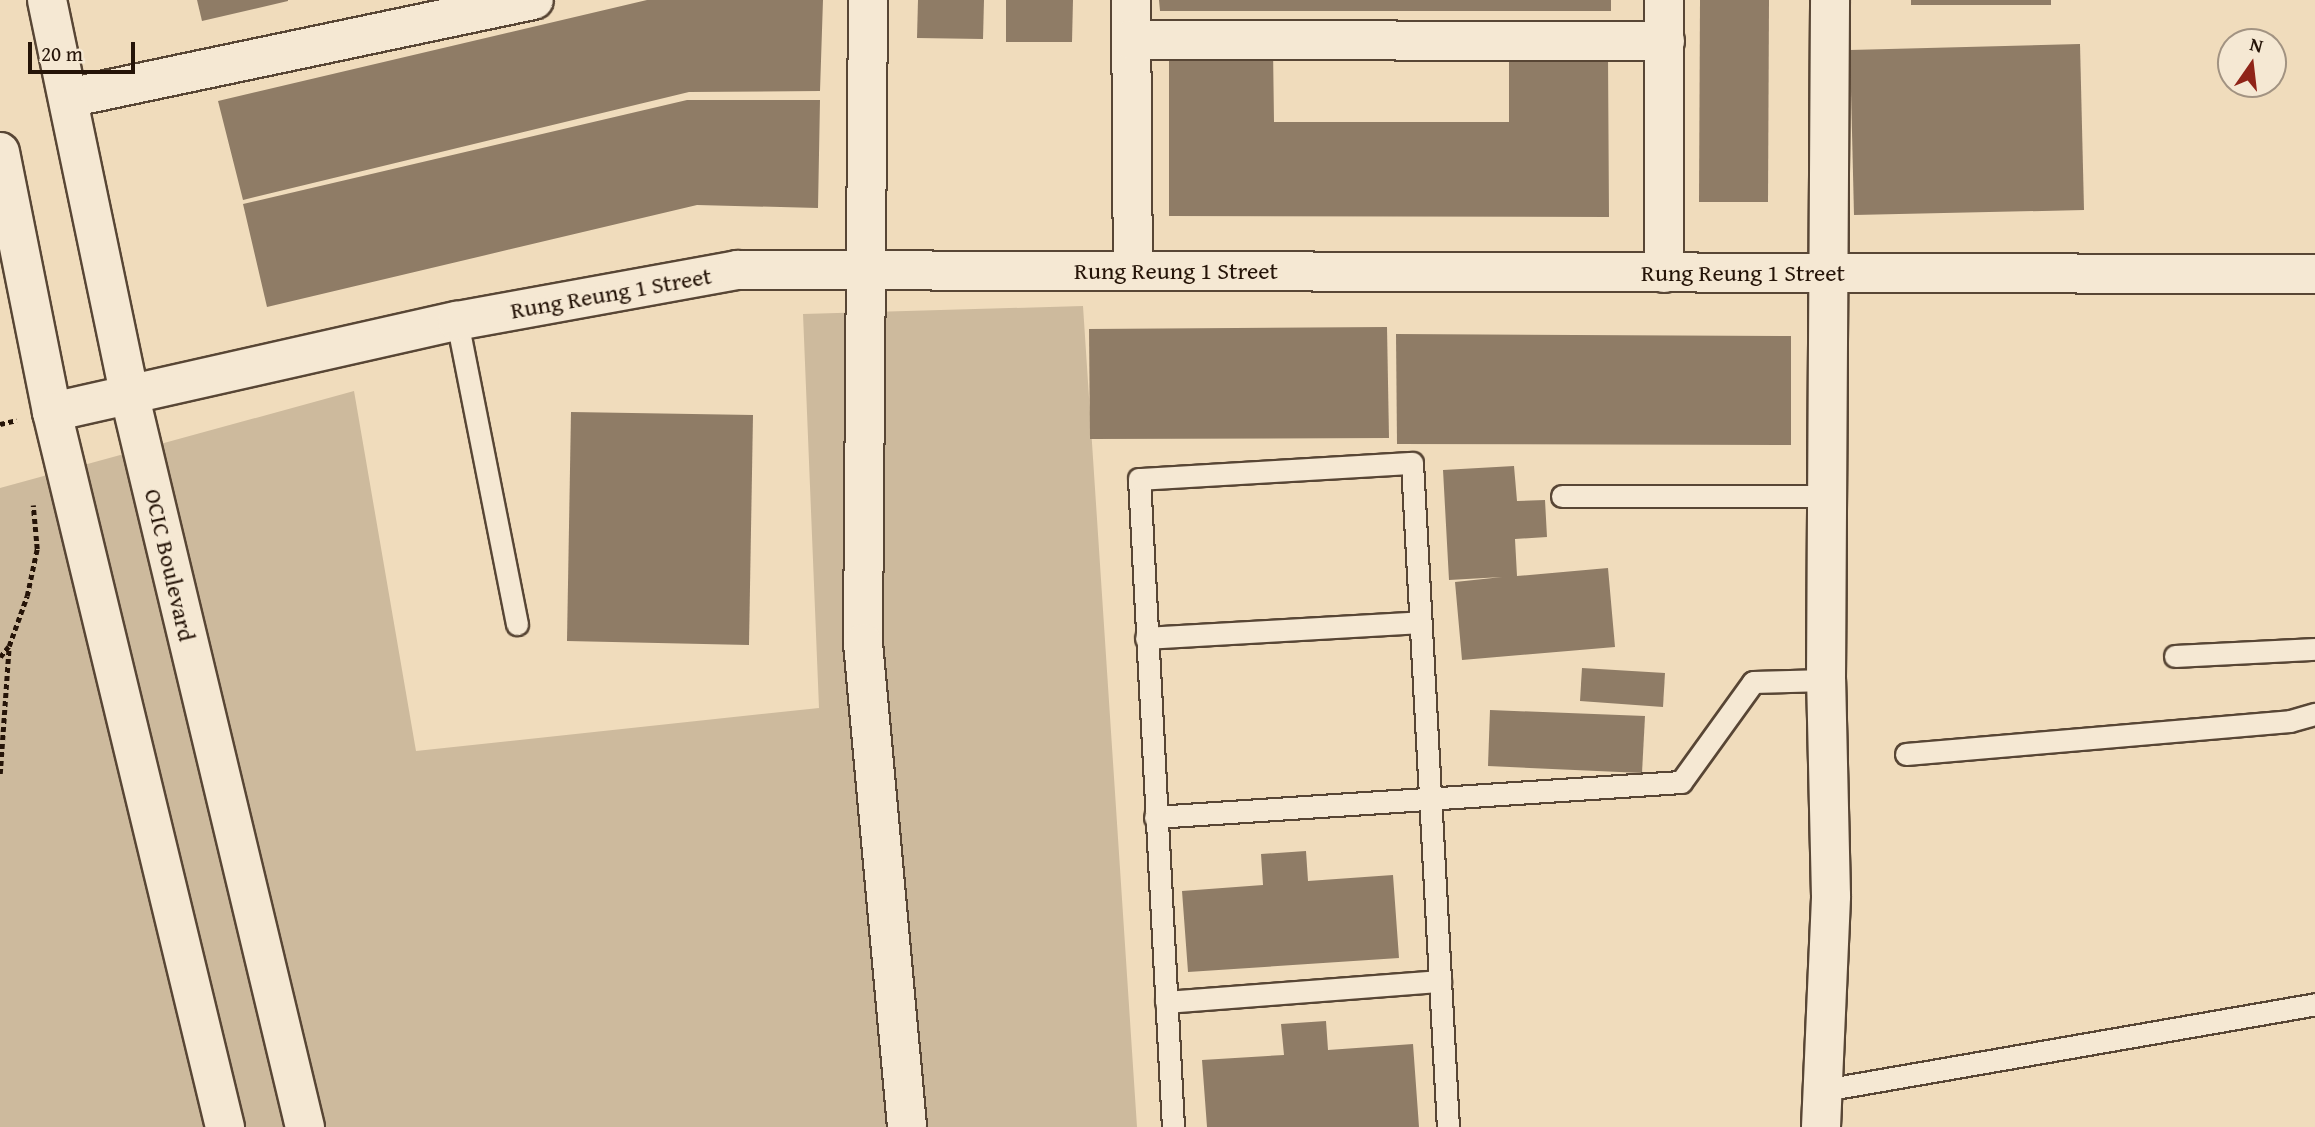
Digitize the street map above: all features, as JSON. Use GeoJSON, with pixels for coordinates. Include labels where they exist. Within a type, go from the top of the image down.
{"type":"FeatureCollection","features":[{"type":"Feature","properties":{"kind":"street","name":"OCIC Boulevard"},"geometry":{"type":"LineString","coordinates":[[47,0],[129,393],[305,1127]]}},
{"type":"Feature","properties":{"kind":"street"},"geometry":{"type":"LineString","coordinates":[[68,98],[534,0]]}},
{"type":"Feature","properties":{"kind":"street"},"geometry":{"type":"LineString","coordinates":[[869,0],[863,643],[907,1127]]}},
{"type":"Feature","properties":{"kind":"street"},"geometry":{"type":"LineString","coordinates":[[1131,0],[1132,271]]}},
{"type":"Feature","properties":{"kind":"street"},"geometry":{"type":"LineString","coordinates":[[1664,0],[1664,272]]}},
{"type":"Feature","properties":{"kind":"street"},"geometry":{"type":"LineString","coordinates":[[1821,1127],[1831,896],[1826,680],[1830,0]]}},
{"type":"Feature","properties":{"kind":"street"},"geometry":{"type":"LineString","coordinates":[[1131,40],[1665,41]]}},
{"type":"Feature","properties":{"kind":"street"},"geometry":{"type":"LineString","coordinates":[[0,152],[52,412],[225,1127]]}},
{"type":"Feature","properties":{"kind":"street","name":"Rung Reung 1 Street"},"geometry":{"type":"LineString","coordinates":[[52,412],[457,321],[737,270],[2315,274]]}},
{"type":"Feature","properties":{"kind":"lane"},"geometry":{"type":"LineString","coordinates":[[457,321],[517,624]]}},
{"type":"Feature","properties":{"kind":"lane"},"geometry":{"type":"LineString","coordinates":[[1173,1127],[1139,479],[1412,463],[1448,1127]]}},
{"type":"Feature","properties":{"kind":"lane"},"geometry":{"type":"LineString","coordinates":[[1562,496],[1827,496]]}},
{"type":"Feature","properties":{"kind":"lane"},"geometry":{"type":"LineString","coordinates":[[1146,638],[1420,622]]}},
{"type":"Feature","properties":{"kind":"lane"},"geometry":{"type":"LineString","coordinates":[[2175,656],[2315,649]]}},
{"type":"Feature","properties":{"kind":"lane"},"geometry":{"type":"LineString","coordinates":[[1155,817],[1681,782],[1753,681],[1826,680]]}},
{"type":"Feature","properties":{"kind":"lane"},"geometry":{"type":"LineString","coordinates":[[1906,754],[2290,721],[2315,714]]}},
{"type":"Feature","properties":{"kind":"lane"},"geometry":{"type":"LineString","coordinates":[[1166,1002],[1440,981]]}},
{"type":"Feature","properties":{"kind":"lane"},"geometry":{"type":"LineString","coordinates":[[1824,1090],[2315,1004]]}},
{"type":"Feature","properties":{"kind":"path"},"geometry":{"type":"LineString","coordinates":[[12,421],[16,434]]}},
{"type":"Feature","properties":{"kind":"path"},"geometry":{"type":"LineString","coordinates":[[0,774],[9,646],[27,596],[37,549],[33,501]]}},
{"type":"Feature","properties":{"kind":"path"},"geometry":{"type":"LineString","coordinates":[[0,657],[9,646]]}},
{"type":"Feature","properties":{"kind":"shaded area"},"geometry":{"type":"Polygon","coordinates":[[[1083,306],[1137,1127],[0,1127],[0,488],[354,391],[416,751],[819,708],[803,314],[1083,306]]]}},
{"type":"Feature","properties":{"kind":"building"},"geometry":{"type":"Polygon","coordinates":[[[197,0],[288,0],[288,1],[202,21],[197,0]]]}},
{"type":"Feature","properties":{"kind":"building"},"geometry":{"type":"Polygon","coordinates":[[[647,0],[823,0],[820,91],[689,92],[243,200],[218,101],[647,0]]]}},
{"type":"Feature","properties":{"kind":"building"},"geometry":{"type":"Polygon","coordinates":[[[918,0],[984,0],[983,39],[917,38],[918,0]]]}},
{"type":"Feature","properties":{"kind":"building"},"geometry":{"type":"Polygon","coordinates":[[[1006,0],[1073,0],[1072,42],[1006,42],[1006,0]]]}},
{"type":"Feature","properties":{"kind":"building"},"geometry":{"type":"Polygon","coordinates":[[[1159,0],[1611,0],[1611,11],[1160,11],[1159,0]]]}},
{"type":"Feature","properties":{"kind":"building"},"geometry":{"type":"Polygon","coordinates":[[[1700,0],[1769,0],[1768,202],[1699,202],[1700,0]]]}},
{"type":"Feature","properties":{"kind":"building"},"geometry":{"type":"Polygon","coordinates":[[[1911,0],[2051,0],[2051,5],[1911,5],[1911,0]]]}},
{"type":"Feature","properties":{"kind":"building"},"geometry":{"type":"Polygon","coordinates":[[[2080,44],[2084,210],[1854,215],[1850,50],[2080,44]]]}},
{"type":"Feature","properties":{"kind":"building"},"geometry":{"type":"Polygon","coordinates":[[[1169,48],[1273,48],[1274,122],[1509,122],[1509,55],[1608,55],[1609,217],[1169,216],[1169,48]]]}},
{"type":"Feature","properties":{"kind":"building"},"geometry":{"type":"Polygon","coordinates":[[[687,100],[820,100],[818,208],[697,205],[267,307],[243,204],[687,100]]]}},
{"type":"Feature","properties":{"kind":"building"},"geometry":{"type":"Polygon","coordinates":[[[1387,327],[1389,438],[1090,439],[1089,329],[1387,327]]]}},
{"type":"Feature","properties":{"kind":"building"},"geometry":{"type":"Polygon","coordinates":[[[1396,334],[1791,336],[1791,445],[1397,444],[1396,334]]]}},
{"type":"Feature","properties":{"kind":"building"},"geometry":{"type":"Polygon","coordinates":[[[571,412],[753,415],[749,645],[567,641],[571,412]]]}},
{"type":"Feature","properties":{"kind":"building"},"geometry":{"type":"Polygon","coordinates":[[[1514,466],[1517,501],[1545,500],[1547,537],[1515,539],[1517,576],[1608,568],[1615,647],[1462,660],[1455,582],[1502,577],[1449,580],[1443,470],[1514,466]]]}},
{"type":"Feature","properties":{"kind":"building"},"geometry":{"type":"Polygon","coordinates":[[[1582,668],[1665,673],[1663,707],[1580,701],[1582,668]]]}},
{"type":"Feature","properties":{"kind":"building"},"geometry":{"type":"Polygon","coordinates":[[[1490,710],[1645,716],[1642,773],[1488,766],[1490,710]]]}},
{"type":"Feature","properties":{"kind":"building"},"geometry":{"type":"Polygon","coordinates":[[[1306,851],[1308,881],[1393,875],[1399,958],[1188,972],[1182,891],[1263,885],[1261,854],[1306,851]]]}},
{"type":"Feature","properties":{"kind":"building"},"geometry":{"type":"Polygon","coordinates":[[[1326,1021],[1328,1050],[1413,1044],[1419,1127],[1207,1127],[1202,1060],[1284,1055],[1281,1024],[1326,1021]]]}}]}
